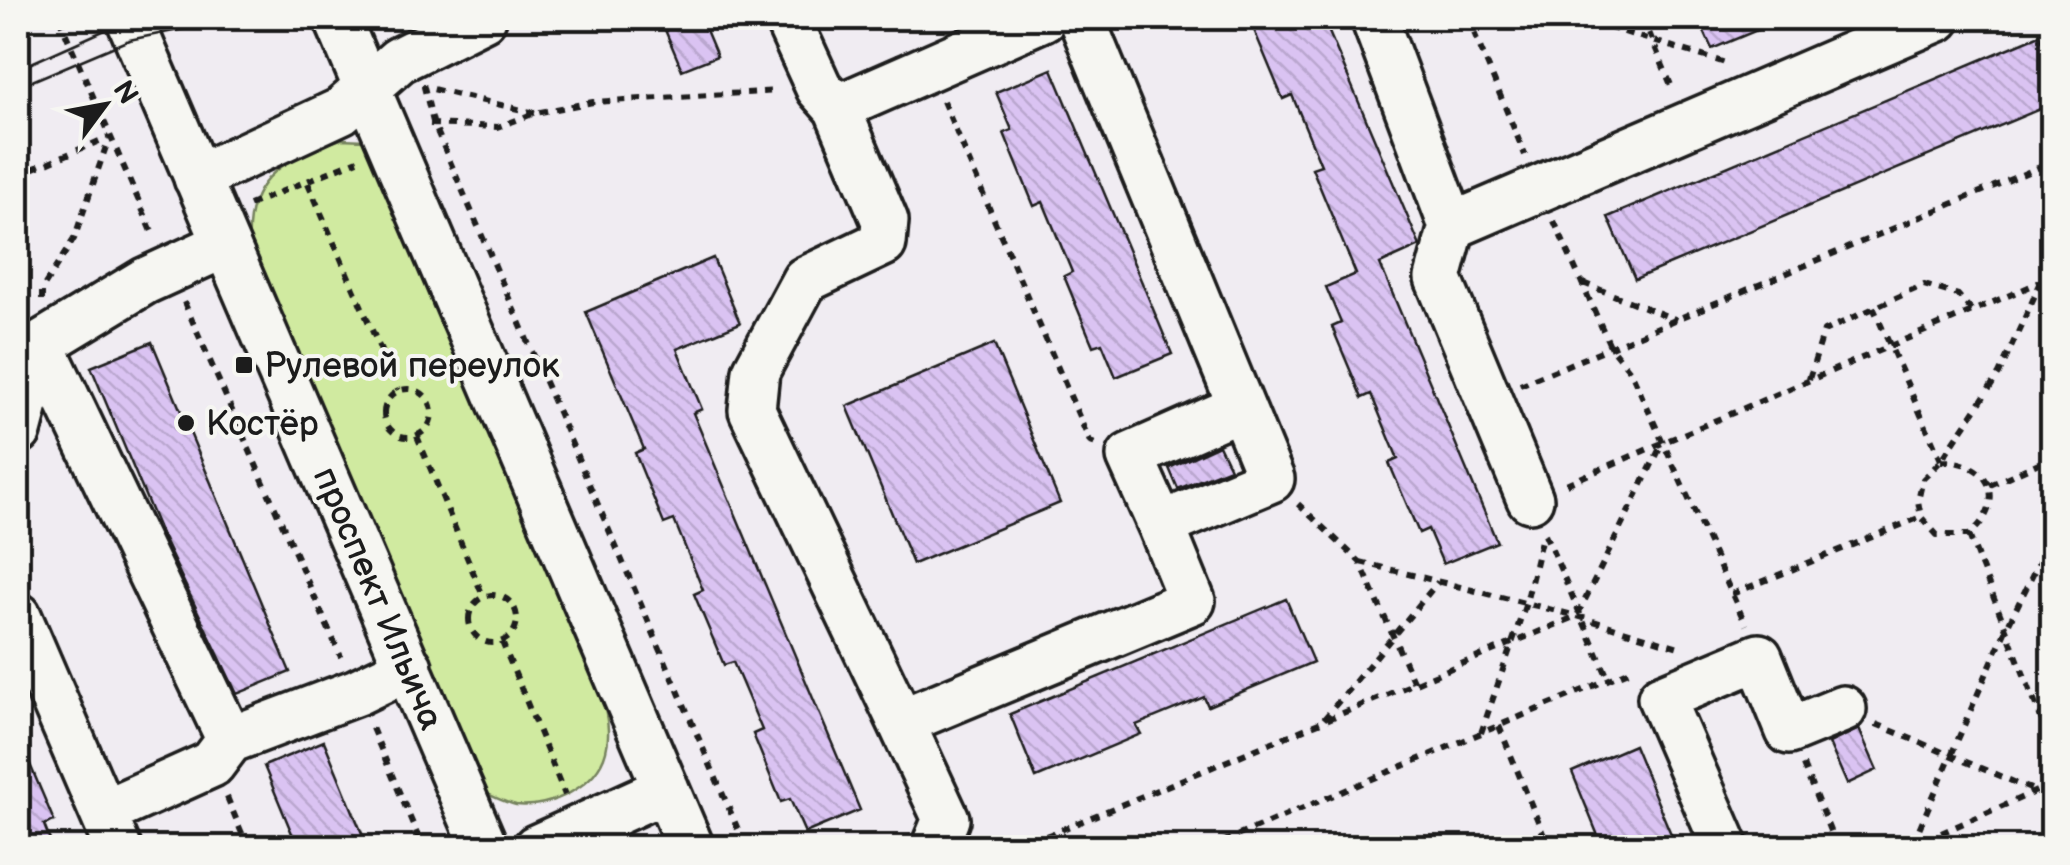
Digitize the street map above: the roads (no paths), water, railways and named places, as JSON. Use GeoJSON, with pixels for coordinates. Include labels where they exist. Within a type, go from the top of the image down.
{"type":"FeatureCollection","features":[{"type":"Feature","properties":{"kind":"street","name":"проспект Ильича"},"geometry":{"type":"LineString","coordinates":[[129,18],[197,178],[237,225],[409,667],[485,848]]}},
{"type":"Feature","properties":{"kind":"street"},"geometry":{"type":"LineString","coordinates":[[337,18],[690,848]]}},
{"type":"Feature","properties":{"kind":"street"},"geometry":{"type":"LineString","coordinates":[[197,178],[341,111],[368,84],[434,39],[483,18]]}},
{"type":"Feature","properties":{"kind":"street"},"geometry":{"type":"LineString","coordinates":[[787,18],[885,221],[882,243],[806,280],[756,371],[752,410],[946,819],[934,848]]}},
{"type":"Feature","properties":{"kind":"street"},"geometry":{"type":"LineString","coordinates":[[828,98],[929,68],[1043,18]]}},
{"type":"Feature","properties":{"kind":"street"},"geometry":{"type":"LineString","coordinates":[[1081,18],[1271,479],[1161,525]]}},
{"type":"Feature","properties":{"kind":"street"},"geometry":{"type":"LineString","coordinates":[[1374,18],[1452,226],[1438,278],[1530,499]]}},
{"type":"Feature","properties":{"kind":"street"},"geometry":{"type":"LineString","coordinates":[[1452,226],[1541,192],[1938,18]]}},
{"type":"Feature","properties":{"kind":"street"},"geometry":{"type":"LineString","coordinates":[[18,430],[41,344],[169,270],[237,225]]}},
{"type":"Feature","properties":{"kind":"street"},"geometry":{"type":"LineString","coordinates":[[41,344],[221,752]]}},
{"type":"Feature","properties":{"kind":"street"},"geometry":{"type":"LineString","coordinates":[[901,722],[1192,601],[1130,456],[1242,406]]}},
{"type":"Feature","properties":{"kind":"street"},"geometry":{"type":"LineString","coordinates":[[18,616],[110,830],[221,752],[409,667]]}},
{"type":"Feature","properties":{"kind":"street"},"geometry":{"type":"LineString","coordinates":[[1726,848],[1661,698],[1744,636],[1790,731],[1844,709]]}},
{"type":"Feature","properties":{"kind":"street"},"geometry":{"type":"LineString","coordinates":[[536,848],[666,789]]}},
{"type":"Feature","properties":{"kind":"tram line"},"geometry":{"type":"LineString","coordinates":[[18,69],[103,31],[149,18]]}},
{"type":"Feature","properties":{"kind":"tram line"},"geometry":{"type":"LineString","coordinates":[[18,87],[129,40],[238,18]]}},
{"type":"Feature","properties":{"kind":"place","name":"Рулевой переулок"},"geometry":{"type":"Point","coordinates":[244,365]}},
{"type":"Feature","properties":{"kind":"place","name":"Костёр"},"geometry":{"type":"Point","coordinates":[186,423]}}]}
